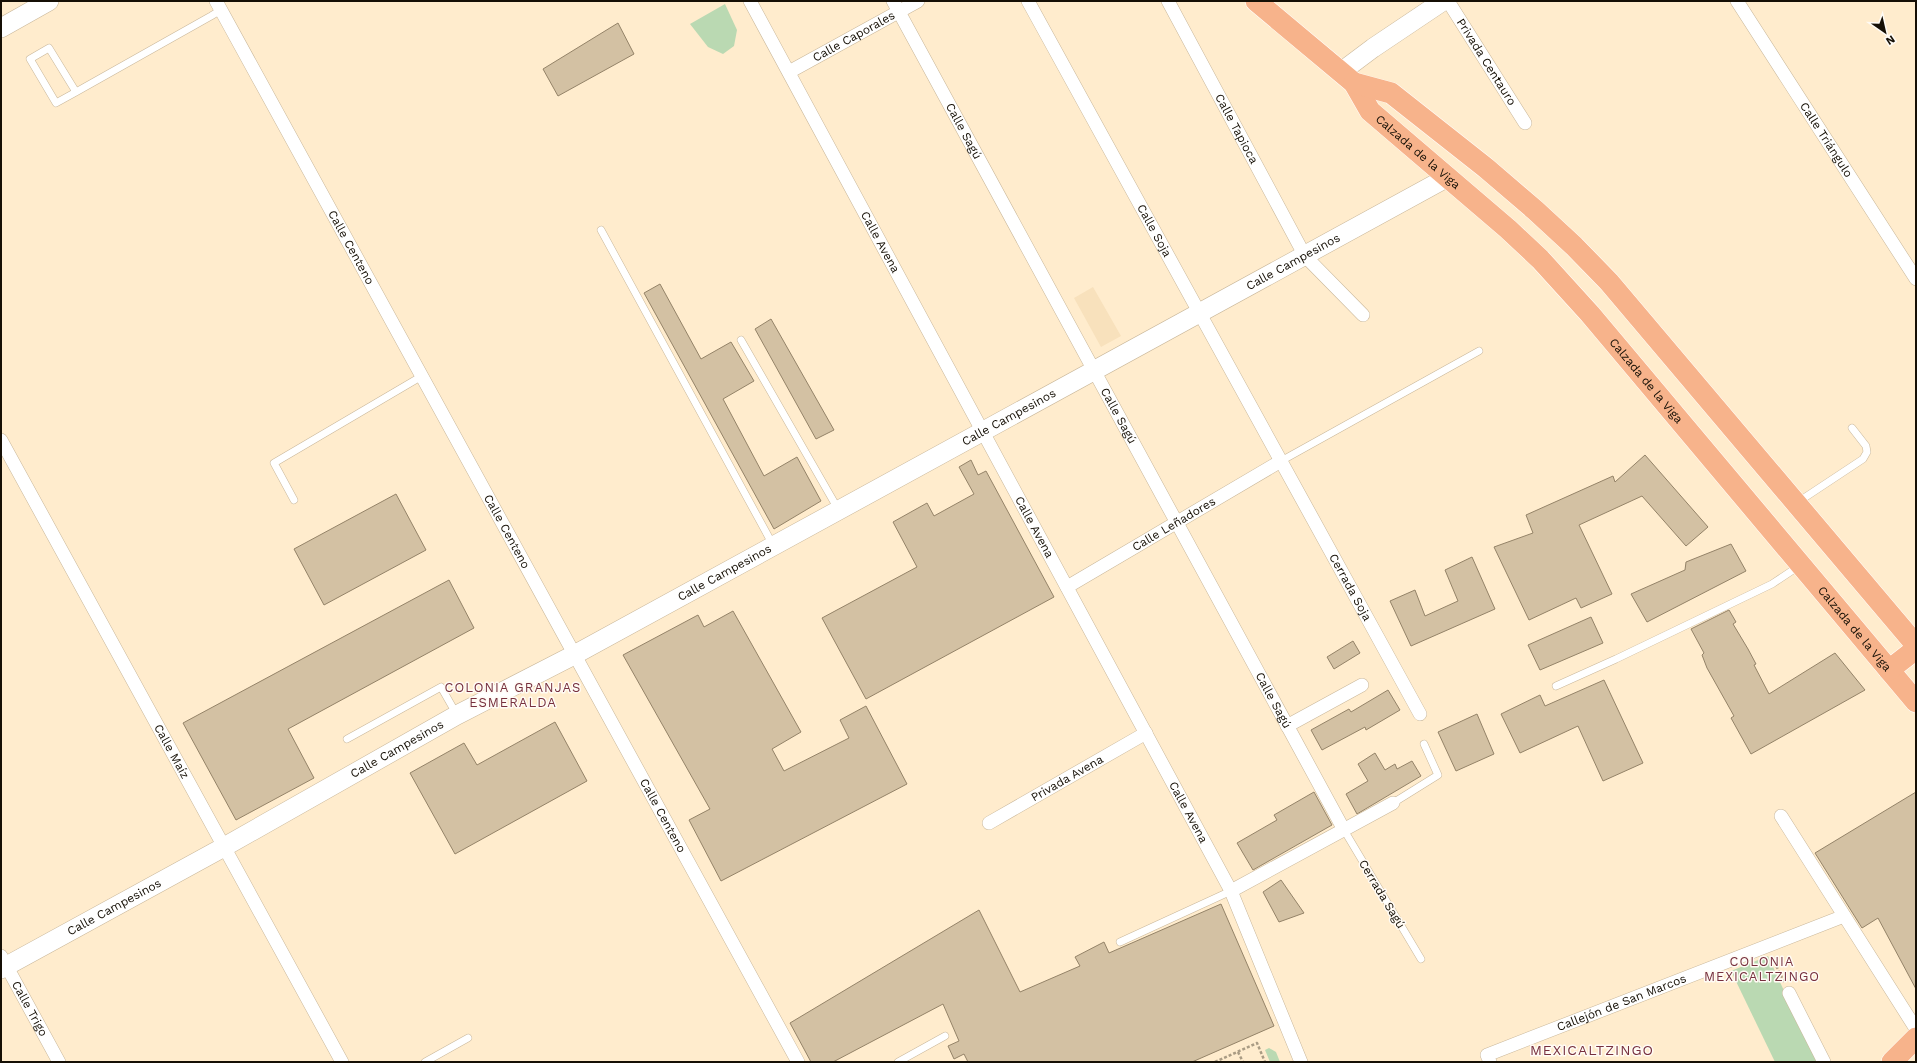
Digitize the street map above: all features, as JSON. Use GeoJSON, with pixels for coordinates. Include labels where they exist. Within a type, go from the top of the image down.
{"type":"FeatureCollection","features":[{"type":"Feature","properties":{"kind":"main road","name":"Calzada de la Viga"},"geometry":{"type":"LineString","coordinates":[[1256,1],[1348,78],[1370,111],[1448,177],[1535,254],[1590,314],[1916,702]]}},
{"type":"Feature","properties":{"kind":"main road","name":"Calzada de la Viga"},"geometry":{"type":"LineString","coordinates":[[1348,78],[1391,93],[1486,168],[1574,246],[1614,288],[1916,645]]}},
{"type":"Feature","properties":{"kind":"main road"},"geometry":{"type":"LineString","coordinates":[[1889,670],[1916,649]]}},
{"type":"Feature","properties":{"kind":"main road"},"geometry":{"type":"LineString","coordinates":[[1892,1062],[1916,1038]]}},
{"type":"Feature","properties":{"kind":"street"},"geometry":{"type":"LineString","coordinates":[[1,28],[49,1]]}},
{"type":"Feature","properties":{"kind":"street","name":"Calle Avena"},"geometry":{"type":"LineString","coordinates":[[750,1],[1232,891],[1301,1062]]}},
{"type":"Feature","properties":{"kind":"street","name":"Calle Caporales"},"geometry":{"type":"LineString","coordinates":[[789,72],[896,6],[918,1]]}},
{"type":"Feature","properties":{"kind":"street","name":"Calle Soja"},"geometry":{"type":"LineString","coordinates":[[1028,1],[1281,461]]}},
{"type":"Feature","properties":{"kind":"street","name":"Calle Tapioca"},"geometry":{"type":"LineString","coordinates":[[1168,1],[1305,256],[1363,316]]}},
{"type":"Feature","properties":{"kind":"street"},"geometry":{"type":"LineString","coordinates":[[1348,78],[1373,48],[1443,1]]}},
{"type":"Feature","properties":{"kind":"street","name":"Privada Centauro"},"geometry":{"type":"LineString","coordinates":[[1448,1],[1525,123]]}},
{"type":"Feature","properties":{"kind":"street","name":"Calle Triángulo"},"geometry":{"type":"LineString","coordinates":[[1737,1],[1916,279]]}},
{"type":"Feature","properties":{"kind":"street","name":"Calle Centeno"},"geometry":{"type":"LineString","coordinates":[[219,6],[798,1062]]}},
{"type":"Feature","properties":{"kind":"street","name":"Calle Sagú"},"geometry":{"type":"LineString","coordinates":[[896,6],[1344,830]]}},
{"type":"Feature","properties":{"kind":"street","name":"Calle Campesinos"},"geometry":{"type":"LineString","coordinates":[[3,963],[224,846],[457,715],[574,655],[982,430],[1448,177]]}},
{"type":"Feature","properties":{"kind":"street","name":"Calle Maíz"},"geometry":{"type":"LineString","coordinates":[[1,440],[342,1062]]}},
{"type":"Feature","properties":{"kind":"street","name":"Calle Leñadores"},"geometry":{"type":"LineString","coordinates":[[1067,587],[1281,461]]}},
{"type":"Feature","properties":{"kind":"street","name":"Cerrada Soja"},"geometry":{"type":"LineString","coordinates":[[1281,461],[1420,714]]}},
{"type":"Feature","properties":{"kind":"street"},"geometry":{"type":"LineString","coordinates":[[1287,726],[1362,685]]}},
{"type":"Feature","properties":{"kind":"street","name":"Privada Avena"},"geometry":{"type":"LineString","coordinates":[[989,823],[1146,733]]}},
{"type":"Feature","properties":{"kind":"street"},"geometry":{"type":"LineString","coordinates":[[1232,891],[1393,803]]}},
{"type":"Feature","properties":{"kind":"street"},"geometry":{"type":"LineString","coordinates":[[1781,816],[1916,1029]]}},
{"type":"Feature","properties":{"kind":"street","name":"Callejón de San Marcos"},"geometry":{"type":"LineString","coordinates":[[1489,1058],[1844,916]]}},
{"type":"Feature","properties":{"kind":"street","name":"Calle Trigo"},"geometry":{"type":"LineString","coordinates":[[3,963],[59,1062]]}},
{"type":"Feature","properties":{"kind":"street"},"geometry":{"type":"LineString","coordinates":[[1789,993],[1824,1062]]}},
{"type":"Feature","properties":{"kind":"lane"},"geometry":{"type":"LineString","coordinates":[[76,92],[48,48],[30,59],[56,103],[76,92],[219,6]]}},
{"type":"Feature","properties":{"kind":"lane"},"geometry":{"type":"LineString","coordinates":[[601,230],[773,545]]}},
{"type":"Feature","properties":{"kind":"lane"},"geometry":{"type":"LineString","coordinates":[[741,340],[838,509]]}},
{"type":"Feature","properties":{"kind":"lane"},"geometry":{"type":"LineString","coordinates":[[1281,461],[1479,351]]}},
{"type":"Feature","properties":{"kind":"lane"},"geometry":{"type":"LineString","coordinates":[[294,500],[274,463],[422,376]]}},
{"type":"Feature","properties":{"kind":"lane"},"geometry":{"type":"LineString","coordinates":[[1796,503],[1863,459],[1867,452],[1866,446],[1852,428]]}},
{"type":"Feature","properties":{"kind":"lane"},"geometry":{"type":"LineString","coordinates":[[1556,686],[1616,659],[1772,584],[1800,565]]}},
{"type":"Feature","properties":{"kind":"lane"},"geometry":{"type":"LineString","coordinates":[[347,739],[441,687],[457,715]]}},
{"type":"Feature","properties":{"kind":"lane"},"geometry":{"type":"LineString","coordinates":[[1393,803],[1438,775],[1424,744]]}},
{"type":"Feature","properties":{"kind":"lane","name":"Cerrada Sagú"},"geometry":{"type":"LineString","coordinates":[[1344,830],[1421,959]]}},
{"type":"Feature","properties":{"kind":"lane"},"geometry":{"type":"LineString","coordinates":[[1120,942],[1232,891]]}},
{"type":"Feature","properties":{"kind":"lane"},"geometry":{"type":"LineString","coordinates":[[898,1062],[945,1036]]}},
{"type":"Feature","properties":{"kind":"lane"},"geometry":{"type":"LineString","coordinates":[[425,1062],[468,1038]]}},
{"type":"Feature","properties":{"kind":"path"},"geometry":{"type":"LineString","coordinates":[[1767,946],[1789,993]]}},
{"type":"Feature","properties":{"kind":"path"},"geometry":{"type":"LineString","coordinates":[[1215,1062],[1257,1043],[1265,1062]]}},
{"type":"Feature","properties":{"kind":"path"},"geometry":{"type":"LineString","coordinates":[[1238,1052],[1243,1062]]}},
{"type":"Feature","properties":{"kind":"shaded area"},"geometry":{"type":"Polygon","coordinates":[[[1093,287],[1121,336],[1101,347],[1074,298],[1093,287]]]}},
{"type":"Feature","properties":{"kind":"green space"},"geometry":{"type":"Polygon","coordinates":[[[725,4],[737,30],[734,46],[723,54],[708,47],[690,24],[725,4]]]}},
{"type":"Feature","properties":{"kind":"green space"},"geometry":{"type":"Polygon","coordinates":[[[1768,956],[1817,1062],[1775,1062],[1731,971],[1768,956]]]}},
{"type":"Feature","properties":{"kind":"green space"},"geometry":{"type":"Polygon","coordinates":[[[1269,1048],[1276,1052],[1280,1062],[1270,1062],[1265,1050],[1269,1048]]]}},
{"type":"Feature","properties":{"kind":"building"},"geometry":{"type":"Polygon","coordinates":[[[618,23],[634,54],[558,96],[543,69],[618,23]]]}},
{"type":"Feature","properties":{"kind":"building"},"geometry":{"type":"Polygon","coordinates":[[[660,284],[701,359],[731,342],[754,381],[723,399],[764,476],[797,457],[821,501],[774,529],[644,293],[660,284]]]}},
{"type":"Feature","properties":{"kind":"building"},"geometry":{"type":"Polygon","coordinates":[[[771,319],[834,430],[816,439],[755,329],[771,319]]]}},
{"type":"Feature","properties":{"kind":"building"},"geometry":{"type":"Polygon","coordinates":[[[1645,455],[1708,527],[1686,546],[1642,496],[1579,525],[1612,594],[1581,608],[1576,598],[1529,620],[1494,547],[1533,533],[1526,515],[1613,476],[1615,482],[1645,455]]]}},
{"type":"Feature","properties":{"kind":"building"},"geometry":{"type":"Polygon","coordinates":[[[971,460],[978,475],[986,471],[1054,597],[866,699],[822,618],[917,567],[893,522],[927,503],[934,516],[974,494],[959,467],[971,460]]]}},
{"type":"Feature","properties":{"kind":"building"},"geometry":{"type":"Polygon","coordinates":[[[396,494],[426,550],[324,605],[294,549],[396,494]]]}},
{"type":"Feature","properties":{"kind":"building"},"geometry":{"type":"Polygon","coordinates":[[[1731,544],[1746,571],[1647,622],[1631,594],[1685,570],[1686,562],[1731,544]]]}},
{"type":"Feature","properties":{"kind":"building"},"geometry":{"type":"Polygon","coordinates":[[[1472,557],[1495,609],[1411,646],[1390,601],[1415,590],[1425,616],[1458,601],[1445,570],[1472,557]]]}},
{"type":"Feature","properties":{"kind":"building"},"geometry":{"type":"Polygon","coordinates":[[[449,580],[474,628],[288,729],[314,778],[236,820],[183,723],[449,580]]]}},
{"type":"Feature","properties":{"kind":"building"},"geometry":{"type":"Polygon","coordinates":[[[1729,610],[1736,622],[1733,624],[1756,664],[1754,665],[1769,694],[1835,653],[1865,690],[1751,754],[1731,718],[1734,716],[1707,668],[1702,655],[1704,653],[1691,629],[1729,610]]]}},
{"type":"Feature","properties":{"kind":"building"},"geometry":{"type":"Polygon","coordinates":[[[733,611],[801,732],[772,749],[784,771],[849,738],[840,720],[866,706],[907,784],[721,881],[689,820],[710,809],[623,655],[698,615],[704,627],[733,611]]]}},
{"type":"Feature","properties":{"kind":"building"},"geometry":{"type":"Polygon","coordinates":[[[1591,617],[1603,643],[1540,670],[1528,645],[1591,617]]]}},
{"type":"Feature","properties":{"kind":"building"},"geometry":{"type":"Polygon","coordinates":[[[1353,641],[1360,653],[1334,669],[1327,657],[1353,641]]]}},
{"type":"Feature","properties":{"kind":"building"},"geometry":{"type":"Polygon","coordinates":[[[1604,680],[1643,763],[1603,781],[1578,726],[1520,753],[1501,714],[1540,695],[1545,706],[1604,680]]]}},
{"type":"Feature","properties":{"kind":"building"},"geometry":{"type":"Polygon","coordinates":[[[1388,690],[1400,710],[1366,730],[1365,727],[1322,750],[1311,730],[1349,709],[1351,712],[1388,690]]]}},
{"type":"Feature","properties":{"kind":"building"},"geometry":{"type":"Polygon","coordinates":[[[1477,714],[1494,754],[1456,771],[1438,732],[1477,714]]]}},
{"type":"Feature","properties":{"kind":"building"},"geometry":{"type":"Polygon","coordinates":[[[555,722],[587,781],[455,854],[410,773],[464,743],[477,765],[555,722]]]}},
{"type":"Feature","properties":{"kind":"building"},"geometry":{"type":"Polygon","coordinates":[[[1375,753],[1385,770],[1395,764],[1397,769],[1412,761],[1421,776],[1357,814],[1346,794],[1368,781],[1358,764],[1375,753]]]}},
{"type":"Feature","properties":{"kind":"building"},"geometry":{"type":"Polygon","coordinates":[[[1314,792],[1332,825],[1253,870],[1237,843],[1277,820],[1274,815],[1314,792]]]}},
{"type":"Feature","properties":{"kind":"building"},"geometry":{"type":"Polygon","coordinates":[[[1916,792],[1916,989],[1878,918],[1862,928],[1815,853],[1916,792]]]}},
{"type":"Feature","properties":{"kind":"building"},"geometry":{"type":"Polygon","coordinates":[[[1281,880],[1304,913],[1279,922],[1263,892],[1281,880]]]}},
{"type":"Feature","properties":{"kind":"building"},"geometry":{"type":"Polygon","coordinates":[[[1221,904],[1274,1026],[1192,1062],[968,1062],[964,1054],[954,1059],[948,1046],[959,1041],[943,1004],[833,1062],[811,1062],[790,1023],[979,910],[1020,992],[1080,966],[1075,957],[1104,942],[1109,953],[1221,904]]]}},
{"type":"Feature","properties":{"kind":"district","name":"COLONIA GRANJAS ESMERALDA"},"geometry":{"type":"Point","coordinates":[513,694]}},
{"type":"Feature","properties":{"kind":"district","name":"COLONIA MEXICALTZINGO"},"geometry":{"type":"Point","coordinates":[1762,968]}},
{"type":"Feature","properties":{"kind":"district","name":"MEXICALTZINGO"},"geometry":{"type":"Point","coordinates":[1592,1050]}}]}
